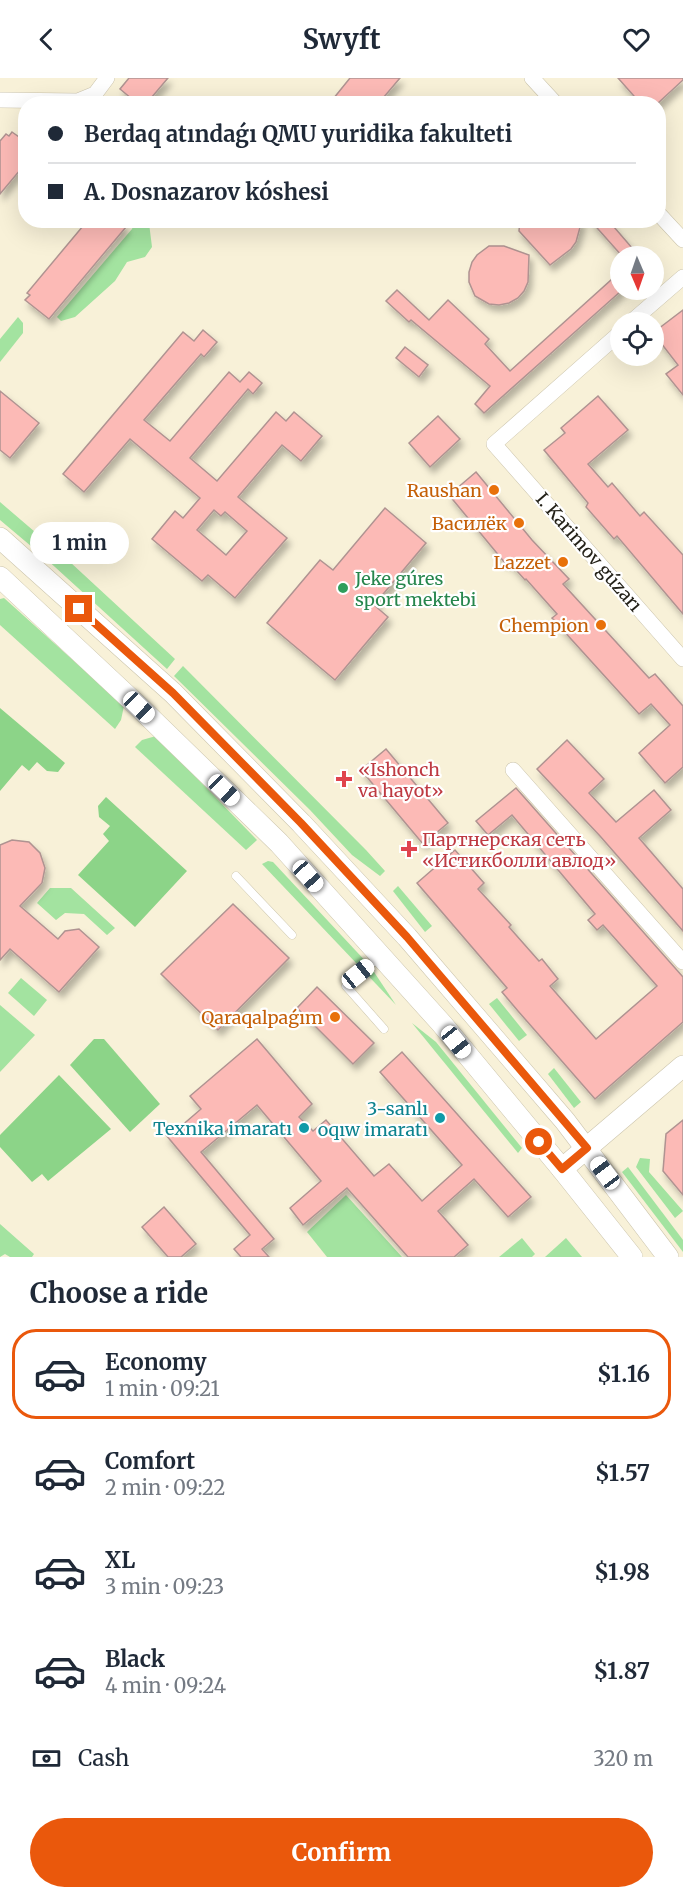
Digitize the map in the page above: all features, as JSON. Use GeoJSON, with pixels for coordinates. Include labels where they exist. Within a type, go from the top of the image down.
{"type":"FeatureCollection","features":[{"type":"Feature","properties":{"kind":"main road"},"geometry":{"type":"LineString","coordinates":[[0,538],[173,693],[301,823],[407,937],[587,1148],[668,1257]]}},
{"type":"Feature","properties":{"kind":"main road"},"geometry":{"type":"LineString","coordinates":[[0,577],[139,707],[274,839],[442,1024],[633,1257]]}},
{"type":"Feature","properties":{"kind":"main road"},"geometry":{"type":"LineString","coordinates":[[562,1169],[683,1066]]}},
{"type":"Feature","properties":{"kind":"street"},"geometry":{"type":"LineString","coordinates":[[90,96],[95,94],[107,78]]}},
{"type":"Feature","properties":{"kind":"street"},"geometry":{"type":"LineString","coordinates":[[532,78],[549,96]]}},
{"type":"Feature","properties":{"kind":"street"},"geometry":{"type":"LineString","coordinates":[[0,100],[18,100]]}},
{"type":"Feature","properties":{"kind":"street"},"geometry":{"type":"LineString","coordinates":[[666,222],[683,240]]}},
{"type":"Feature","properties":{"kind":"street"},"geometry":{"type":"LineString","coordinates":[[643,312],[683,277]]}},
{"type":"Feature","properties":{"kind":"street","name":"I. Karimov gúzarı"},"geometry":{"type":"LineString","coordinates":[[610,342],[494,444],[683,659]]}},
{"type":"Feature","properties":{"kind":"street"},"geometry":{"type":"LineString","coordinates":[[513,770],[683,962]]}},
{"type":"Feature","properties":{"kind":"lane"},"geometry":{"type":"LineString","coordinates":[[236,876],[292,935]]}},
{"type":"Feature","properties":{"kind":"lane"},"geometry":{"type":"LineString","coordinates":[[380,956],[346,986],[384,1029]]}},
{"type":"Feature","properties":{"kind":"green space"},"geometry":{"type":"Polygon","coordinates":[[[150,228],[152,247],[145,257],[127,262],[115,281],[75,317],[61,321],[57,317],[132,229],[150,228]]]}},
{"type":"Feature","properties":{"kind":"green space"},"geometry":{"type":"Polygon","coordinates":[[[18,317],[23,323],[23,333],[0,362],[0,339],[18,317]]]}},
{"type":"Feature","properties":{"kind":"green space"},"geometry":{"type":"Polygon","coordinates":[[[0,502],[70,562],[175,659],[167,669],[0,520],[0,502]]]}},
{"type":"Feature","properties":{"kind":"green space"},"geometry":{"type":"Polygon","coordinates":[[[4,598],[124,706],[121,720],[115,729],[0,625],[0,599],[4,598]]]}},
{"type":"Feature","properties":{"kind":"green space"},"geometry":{"type":"Polygon","coordinates":[[[183,666],[366,850],[385,871],[380,876],[352,855],[310,810],[174,676],[183,666]]]}},
{"type":"Feature","properties":{"kind":"green space"},"geometry":{"type":"Polygon","coordinates":[[[0,708],[65,763],[58,772],[47,771],[37,762],[29,771],[22,765],[0,791],[0,708]]]}},
{"type":"Feature","properties":{"kind":"green space"},"geometry":{"type":"Polygon","coordinates":[[[156,736],[257,840],[246,850],[135,747],[142,740],[156,736]]]}},
{"type":"Feature","properties":{"kind":"green space"},"geometry":{"type":"Polygon","coordinates":[[[106,797],[187,871],[135,927],[78,875],[109,841],[103,834],[110,826],[99,817],[98,806],[106,797]]]}},
{"type":"Feature","properties":{"kind":"green space"},"geometry":{"type":"Polygon","coordinates":[[[268,861],[273,862],[370,966],[396,1005],[262,864],[268,861]]]}},
{"type":"Feature","properties":{"kind":"green space"},"geometry":{"type":"Polygon","coordinates":[[[398,886],[432,926],[425,932],[393,891],[398,886]]]}},
{"type":"Feature","properties":{"kind":"green space"},"geometry":{"type":"Polygon","coordinates":[[[50,888],[71,888],[115,928],[107,935],[84,914],[65,913],[56,920],[37,903],[50,888]]]}},
{"type":"Feature","properties":{"kind":"green space"},"geometry":{"type":"Polygon","coordinates":[[[21,978],[47,1000],[34,1016],[8,993],[21,978]]]}},
{"type":"Feature","properties":{"kind":"green space"},"geometry":{"type":"Polygon","coordinates":[[[497,998],[527,1035],[519,1041],[489,1004],[497,998]]]}},
{"type":"Feature","properties":{"kind":"green space"},"geometry":{"type":"Polygon","coordinates":[[[0,1005],[35,1035],[0,1072],[0,1005]]]}},
{"type":"Feature","properties":{"kind":"green space"},"geometry":{"type":"Polygon","coordinates":[[[412,1023],[436,1042],[522,1148],[518,1153],[412,1023]]]}},
{"type":"Feature","properties":{"kind":"green space"},"geometry":{"type":"Polygon","coordinates":[[[94,1039],[104,1039],[160,1104],[130,1132],[70,1065],[94,1039]]]}},
{"type":"Feature","properties":{"kind":"green space"},"geometry":{"type":"Polygon","coordinates":[[[554,1068],[581,1102],[574,1108],[548,1074],[554,1068]]]}},
{"type":"Feature","properties":{"kind":"green space"},"geometry":{"type":"Polygon","coordinates":[[[59,1075],[111,1129],[48,1181],[42,1174],[32,1182],[0,1147],[0,1135],[59,1075]]]}},
{"type":"Feature","properties":{"kind":"green space"},"geometry":{"type":"Polygon","coordinates":[[[640,1158],[650,1159],[649,1172],[683,1211],[675,1218],[636,1167],[640,1158]]]}},
{"type":"Feature","properties":{"kind":"green space"},"geometry":{"type":"Polygon","coordinates":[[[628,1167],[683,1240],[683,1252],[622,1172],[628,1167]]]}},
{"type":"Feature","properties":{"kind":"green space"},"geometry":{"type":"Polygon","coordinates":[[[346,1195],[402,1257],[327,1257],[307,1232],[346,1195]]]}},
{"type":"Feature","properties":{"kind":"green space"},"geometry":{"type":"Polygon","coordinates":[[[0,1224],[34,1254],[32,1257],[10,1257],[5,1254],[0,1257],[0,1224]]]}},
{"type":"Feature","properties":{"kind":"green space"},"geometry":{"type":"Polygon","coordinates":[[[522,1238],[535,1254],[532,1257],[499,1257],[522,1238]]]}},
{"type":"Feature","properties":{"kind":"green space"},"geometry":{"type":"Polygon","coordinates":[[[566,1238],[582,1257],[545,1257],[566,1238]]]}},
{"type":"Feature","properties":{"kind":"building"},"geometry":{"type":"Polygon","coordinates":[[[129,78],[168,78],[153,96],[128,96],[120,89],[129,78]]]}},
{"type":"Feature","properties":{"kind":"building"},"geometry":{"type":"Polygon","coordinates":[[[350,78],[400,78],[385,96],[335,96],[350,78]]]}},
{"type":"Feature","properties":{"kind":"building"},"geometry":{"type":"Polygon","coordinates":[[[618,78],[683,78],[666,96],[634,96],[618,78]]]}},
{"type":"Feature","properties":{"kind":"building"},"geometry":{"type":"Polygon","coordinates":[[[12,132],[18,136],[18,173],[0,194],[0,141],[6,134],[9,136],[12,132]]]}},
{"type":"Feature","properties":{"kind":"building"},"geometry":{"type":"Polygon","coordinates":[[[81,228],[125,228],[49,319],[25,300],[30,295],[27,293],[81,228]]]}},
{"type":"Feature","properties":{"kind":"building"},"geometry":{"type":"Polygon","coordinates":[[[519,228],[580,228],[576,242],[571,249],[550,265],[519,231],[519,228]]]}},
{"type":"Feature","properties":{"kind":"building"},"geometry":{"type":"Polygon","coordinates":[[[597,228],[615,228],[630,246],[613,246],[597,228]]]}},
{"type":"Feature","properties":{"kind":"building"},"geometry":{"type":"Polygon","coordinates":[[[489,246],[504,246],[529,255],[528,282],[518,298],[509,303],[489,304],[475,296],[469,282],[472,262],[489,246]]]}},
{"type":"Feature","properties":{"kind":"building"},"geometry":{"type":"Polygon","coordinates":[[[610,281],[611,300],[484,413],[475,404],[490,386],[386,301],[397,290],[429,320],[448,300],[489,339],[485,344],[510,371],[610,281]]]}},
{"type":"Feature","properties":{"kind":"building"},"geometry":{"type":"Polygon","coordinates":[[[683,310],[683,395],[666,374],[678,365],[664,347],[664,324],[683,310]]]}},
{"type":"Feature","properties":{"kind":"building"},"geometry":{"type":"Polygon","coordinates":[[[203,330],[217,342],[204,357],[201,354],[144,420],[170,441],[229,372],[240,382],[249,372],[262,383],[253,394],[248,389],[190,458],[217,481],[276,412],[286,421],[294,412],[322,436],[301,461],[282,445],[238,497],[287,538],[235,598],[208,575],[202,581],[152,539],[175,511],[183,518],[200,498],[130,439],[84,492],[63,474],[183,332],[194,341],[203,330]],[[214,510],[197,530],[226,555],[247,531],[225,512],[221,516],[214,510]]]}},
{"type":"Feature","properties":{"kind":"building"},"geometry":{"type":"Polygon","coordinates":[[[405,347],[428,365],[419,377],[396,358],[405,347]]]}},
{"type":"Feature","properties":{"kind":"building"},"geometry":{"type":"Polygon","coordinates":[[[0,391],[39,423],[10,458],[0,450],[0,391]]]}},
{"type":"Feature","properties":{"kind":"building"},"geometry":{"type":"Polygon","coordinates":[[[598,396],[628,430],[588,464],[608,487],[612,483],[640,516],[644,512],[683,555],[683,614],[617,536],[614,539],[586,507],[588,503],[544,450],[565,433],[561,428],[598,396]]]}},
{"type":"Feature","properties":{"kind":"building"},"geometry":{"type":"Polygon","coordinates":[[[438,416],[460,439],[430,467],[409,443],[438,416]]]}},
{"type":"Feature","properties":{"kind":"building"},"geometry":{"type":"Polygon","coordinates":[[[476,472],[532,540],[569,579],[563,584],[649,678],[655,674],[683,706],[683,767],[665,783],[639,753],[670,725],[651,704],[639,714],[552,618],[557,614],[508,561],[505,563],[449,495],[476,472]]]}},
{"type":"Feature","properties":{"kind":"building","name":"Jeke gúres sport mektebi"},"geometry":{"type":"Polygon","coordinates":[[[385,508],[426,543],[374,605],[388,617],[335,680],[267,623],[320,560],[333,570],[385,508]]]}},
{"type":"Feature","properties":{"kind":"building"},"geometry":{"type":"Polygon","coordinates":[[[567,740],[604,779],[589,793],[616,822],[654,790],[671,810],[639,838],[683,889],[683,931],[600,836],[537,769],[567,740]]]}},
{"type":"Feature","properties":{"kind":"building"},"geometry":{"type":"Polygon","coordinates":[[[386,749],[448,823],[423,844],[361,770],[386,749]]]}},
{"type":"Feature","properties":{"kind":"building"},"geometry":{"type":"Polygon","coordinates":[[[516,788],[683,977],[683,1022],[595,1099],[502,992],[507,988],[417,883],[455,850],[484,883],[478,889],[511,925],[509,927],[539,961],[542,959],[558,979],[550,986],[596,1039],[657,986],[603,925],[597,930],[588,920],[595,914],[512,815],[488,835],[476,821],[516,788]]]}},
{"type":"Feature","properties":{"kind":"building"},"geometry":{"type":"Polygon","coordinates":[[[12,840],[29,842],[40,853],[45,868],[42,883],[20,906],[58,939],[65,931],[79,929],[99,947],[59,992],[10,949],[0,960],[0,845],[12,840]]]}},
{"type":"Feature","properties":{"kind":"building"},"geometry":{"type":"Polygon","coordinates":[[[233,904],[289,958],[218,1030],[161,974],[233,904]]]}},
{"type":"Feature","properties":{"kind":"building"},"geometry":{"type":"Polygon","coordinates":[[[317,987],[374,1043],[353,1064],[297,1008],[317,987]]]}},
{"type":"Feature","properties":{"kind":"building"},"geometry":{"type":"Polygon","coordinates":[[[257,1039],[312,1104],[299,1117],[313,1131],[326,1120],[374,1176],[389,1164],[422,1201],[462,1165],[380,1072],[402,1052],[531,1197],[508,1217],[474,1179],[438,1211],[468,1245],[454,1257],[408,1257],[347,1188],[303,1225],[290,1208],[321,1181],[257,1105],[201,1152],[274,1239],[262,1249],[269,1257],[241,1257],[234,1249],[250,1235],[166,1135],[178,1125],[180,1127],[201,1109],[190,1096],[257,1039]]]}},
{"type":"Feature","properties":{"kind":"building"},"geometry":{"type":"Polygon","coordinates":[[[683,1120],[683,1195],[663,1171],[666,1134],[683,1120]]]}},
{"type":"Feature","properties":{"kind":"building"},"geometry":{"type":"Polygon","coordinates":[[[164,1207],[196,1244],[181,1257],[168,1257],[142,1227],[164,1207]]]}},
{"type":"Feature","properties":{"kind":"place","name":"Raushan"},"geometry":{"type":"Point","coordinates":[494,490]}},
{"type":"Feature","properties":{"kind":"place","name":"Василёк"},"geometry":{"type":"Point","coordinates":[519,523]}},
{"type":"Feature","properties":{"kind":"place","name":"Lazzet"},"geometry":{"type":"Point","coordinates":[563,562]}},
{"type":"Feature","properties":{"kind":"place","name":"Jeke gúres sport mektebi"},"geometry":{"type":"Point","coordinates":[343,588]}},
{"type":"Feature","properties":{"kind":"place","name":"Chempion"},"geometry":{"type":"Point","coordinates":[601,625]}},
{"type":"Feature","properties":{"kind":"place","name":"«Ishonch va hayot»"},"geometry":{"type":"Point","coordinates":[344,779]}},
{"type":"Feature","properties":{"kind":"place","name":"Партнерская сеть «Истикболли авлод»"},"geometry":{"type":"Point","coordinates":[409,849]}},
{"type":"Feature","properties":{"kind":"place","name":"Qaraqalpaǵım"},"geometry":{"type":"Point","coordinates":[335,1017]}},
{"type":"Feature","properties":{"kind":"place","name":"3-sanlı oqıw imaratı"},"geometry":{"type":"Point","coordinates":[440,1118]}},
{"type":"Feature","properties":{"kind":"place","name":"Texnika imaratı"},"geometry":{"type":"Point","coordinates":[304,1128]}},
{"type":"Feature","properties":{"kind":"route"},"geometry":{"type":"LineString","coordinates":[[79,609],[173,693],[301,823],[407,937],[587,1148],[562,1169],[539,1142]]}}]}
